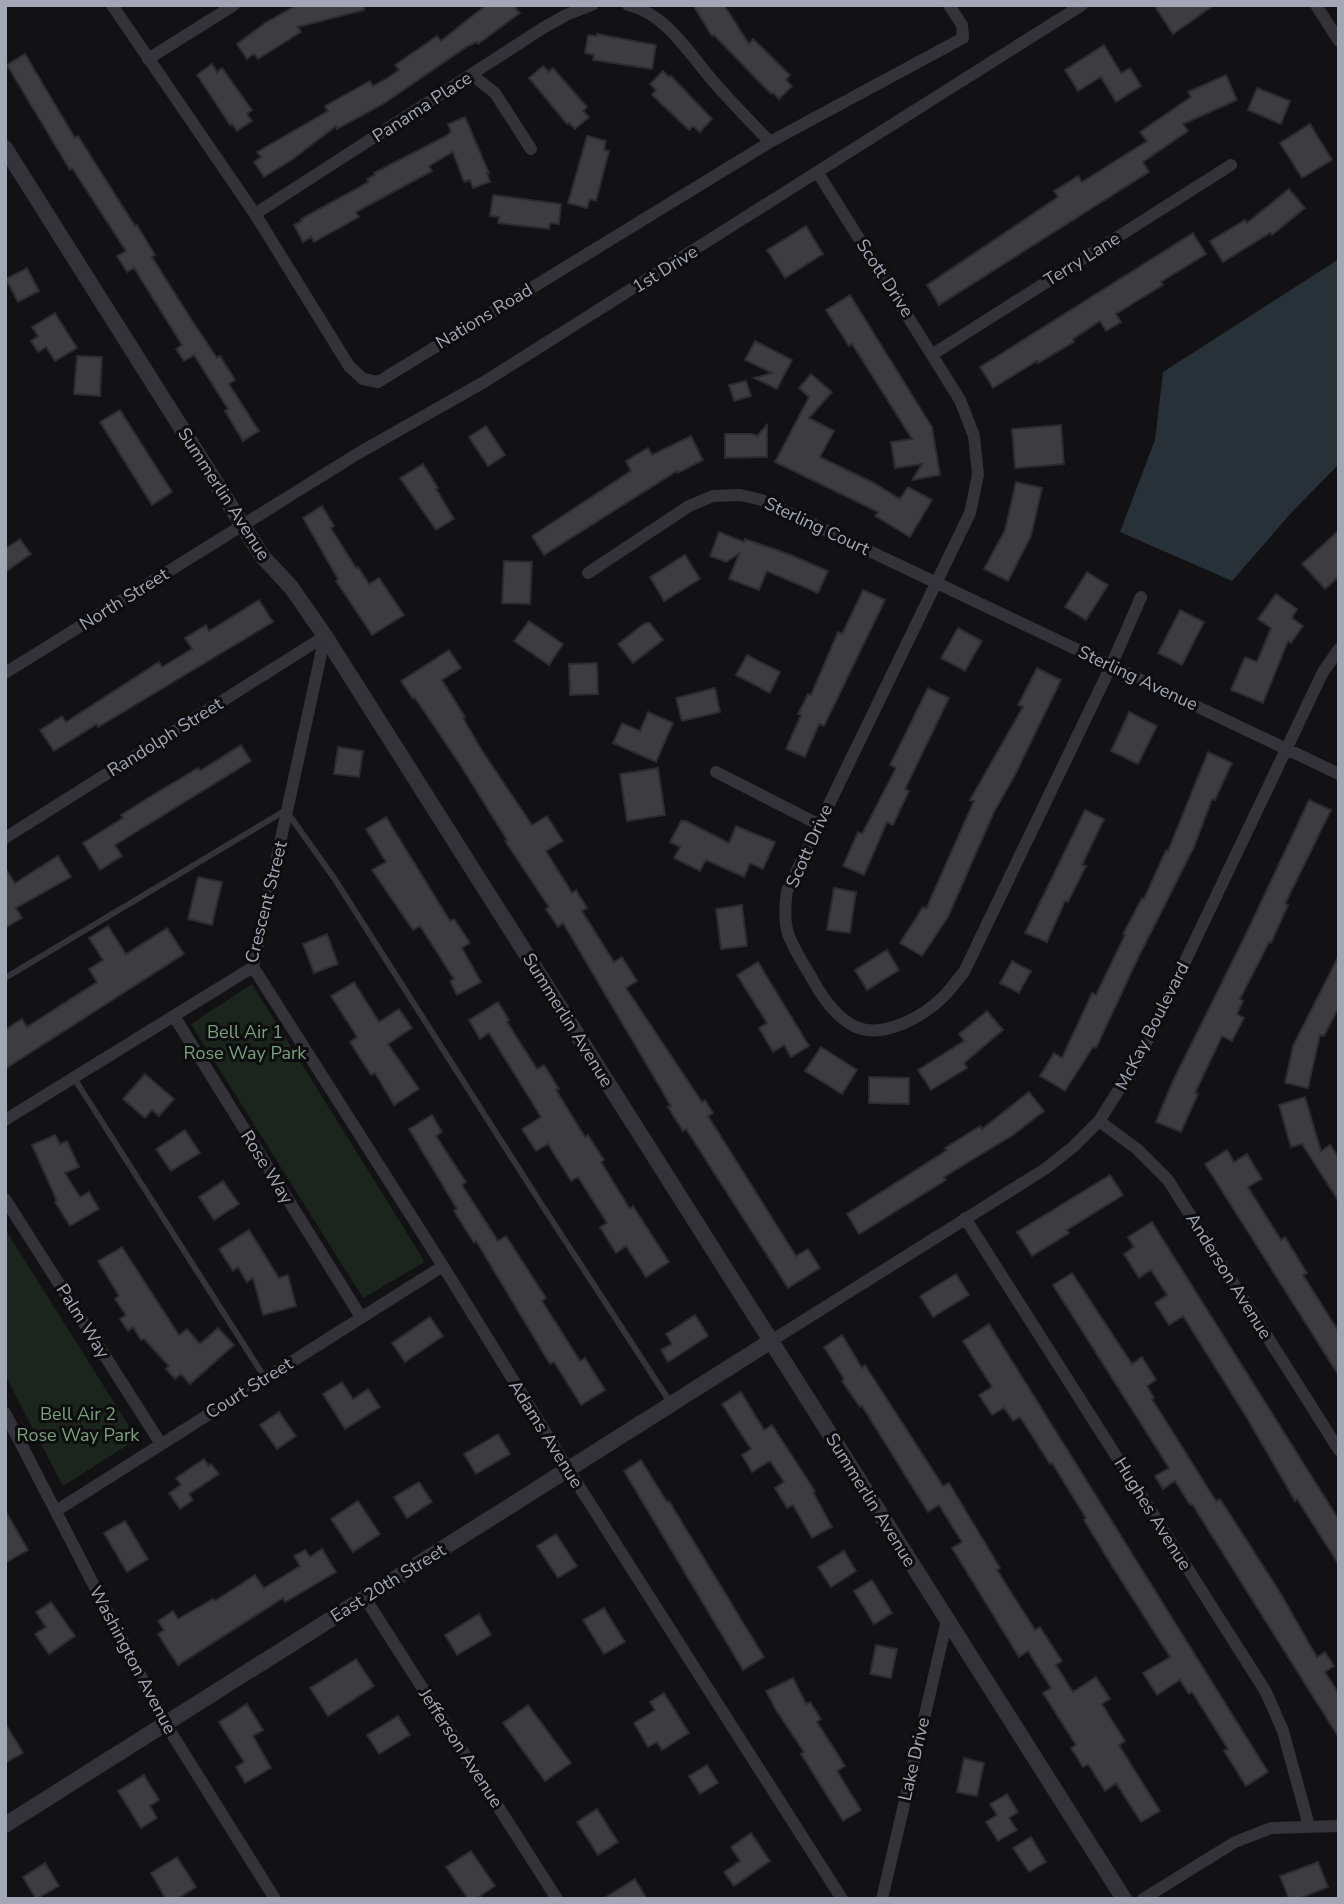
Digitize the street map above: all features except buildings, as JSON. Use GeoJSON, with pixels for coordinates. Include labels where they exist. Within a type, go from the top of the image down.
{"type":"FeatureCollection","features":[{"type":"Feature","properties":{"kind":"street","name":"Nations Road"},"geometry":{"type":"LineString","coordinates":[[112,5],[256,214],[349,366],[363,379],[378,382],[770,142],[963,37],[962,24],[949,5]]}},
{"type":"Feature","properties":{"kind":"street"},"geometry":{"type":"LineString","coordinates":[[148,59],[234,5]]}},
{"type":"Feature","properties":{"kind":"street","name":"Panama Place"},"geometry":{"type":"LineString","coordinates":[[256,214],[566,15],[592,5]]}},
{"type":"Feature","properties":{"kind":"street"},"geometry":{"type":"LineString","coordinates":[[628,5],[639,8],[661,22],[680,40],[712,80],[770,142]]}},
{"type":"Feature","properties":{"kind":"street","name":"1st Drive"},"geometry":{"type":"LineString","coordinates":[[243,524],[356,454],[484,382],[1082,5]]}},
{"type":"Feature","properties":{"kind":"street"},"geometry":{"type":"LineString","coordinates":[[1317,5],[1339,41]]}},
{"type":"Feature","properties":{"kind":"street"},"geometry":{"type":"LineString","coordinates":[[472,75],[495,93],[531,149]]}},
{"type":"Feature","properties":{"kind":"street","name":"Summerlin Avenue"},"geometry":{"type":"LineString","coordinates":[[6,150],[262,556],[292,587],[325,636],[1124,1899]]}},
{"type":"Feature","properties":{"kind":"street","name":"Terry Lane"},"geometry":{"type":"LineString","coordinates":[[933,354],[1231,165]]}},
{"type":"Feature","properties":{"kind":"street","name":"Scott Drive"},"geometry":{"type":"LineString","coordinates":[[818,173],[960,400],[974,436],[978,475],[970,513],[787,891],[783,914],[788,938],[818,990],[837,1013],[856,1027],[882,1030],[915,1017],[943,998],[964,972],[1111,666],[1141,597]]}},
{"type":"Feature","properties":{"kind":"street","name":"Sterling Court"},"geometry":{"type":"LineString","coordinates":[[588,573],[689,506],[713,496],[740,495],[762,500],[937,583]]}},
{"type":"Feature","properties":{"kind":"street","name":"North Street"},"geometry":{"type":"LineString","coordinates":[[5,673],[243,524]]}},
{"type":"Feature","properties":{"kind":"street","name":"Sterling Avenue"},"geometry":{"type":"LineString","coordinates":[[937,583],[1339,774]]}},
{"type":"Feature","properties":{"kind":"street","name":"Crescent Street"},"geometry":{"type":"LineString","coordinates":[[5,1120],[253,967],[325,636]]}},
{"type":"Feature","properties":{"kind":"street","name":"Randolph Street"},"geometry":{"type":"LineString","coordinates":[[5,838],[325,636]]}},
{"type":"Feature","properties":{"kind":"street","name":"McKay Boulevard"},"geometry":{"type":"LineString","coordinates":[[771,1341],[1045,1169],[1073,1147],[1099,1121],[1139,1058],[1323,672],[1339,649]]}},
{"type":"Feature","properties":{"kind":"street"},"geometry":{"type":"LineString","coordinates":[[716,772],[818,824]]}},
{"type":"Feature","properties":{"kind":"street","name":"Adams Avenue"},"geometry":{"type":"LineString","coordinates":[[253,967],[842,1899]]}},
{"type":"Feature","properties":{"kind":"street","name":"Rose Way"},"geometry":{"type":"LineString","coordinates":[[174,1016],[361,1317]]}},
{"type":"Feature","properties":{"kind":"street","name":"Anderson Avenue"},"geometry":{"type":"LineString","coordinates":[[1099,1121],[1137,1149],[1168,1180],[1339,1450]]}},
{"type":"Feature","properties":{"kind":"street","name":"Palm Way"},"geometry":{"type":"LineString","coordinates":[[5,1199],[161,1444]]}},
{"type":"Feature","properties":{"kind":"street","name":"Hughes Avenue"},"geometry":{"type":"LineString","coordinates":[[965,1218],[1266,1692],[1283,1731],[1310,1826]]}},
{"type":"Feature","properties":{"kind":"street","name":"Court Street"},"geometry":{"type":"LineString","coordinates":[[56,1511],[443,1266]]}},
{"type":"Feature","properties":{"kind":"street","name":"East 20th Street"},"geometry":{"type":"LineString","coordinates":[[5,1825],[771,1341]]}},
{"type":"Feature","properties":{"kind":"street","name":"Washington Avenue"},"geometry":{"type":"LineString","coordinates":[[5,1413],[165,1723],[275,1899]]}},
{"type":"Feature","properties":{"kind":"street","name":"Jefferson Avenue"},"geometry":{"type":"LineString","coordinates":[[365,1598],[558,1899]]}},
{"type":"Feature","properties":{"kind":"street","name":"Lake Drive"},"geometry":{"type":"LineString","coordinates":[[882,1899],[947,1620]]}},
{"type":"Feature","properties":{"kind":"street"},"geometry":{"type":"LineString","coordinates":[[1143,1899],[1235,1842],[1270,1828],[1339,1825]]}},
{"type":"Feature","properties":{"kind":"lane"},"geometry":{"type":"LineString","coordinates":[[5,978],[287,810],[334,878],[671,1404]]}},
{"type":"Feature","properties":{"kind":"lane"},"geometry":{"type":"LineString","coordinates":[[74,1078],[265,1378]]}},
{"type":"Feature","properties":{"kind":"green space","name":"Bell Air 1 Rose Way Park"},"geometry":{"type":"Polygon","coordinates":[[[252,984],[425,1262],[363,1298],[191,1024],[252,984]]]}},
{"type":"Feature","properties":{"kind":"green space","name":"Bell Air 2 Rose Way Park"},"geometry":{"type":"Polygon","coordinates":[[[5,1229],[137,1439],[63,1486],[5,1375],[5,1229]]]}},
{"type":"Feature","properties":{"kind":"shaded area"},"geometry":{"type":"Polygon","coordinates":[[[1339,259],[1339,464],[1292,512],[1232,581],[1120,532],[1155,440],[1163,372],[1339,259]]]}}]}
